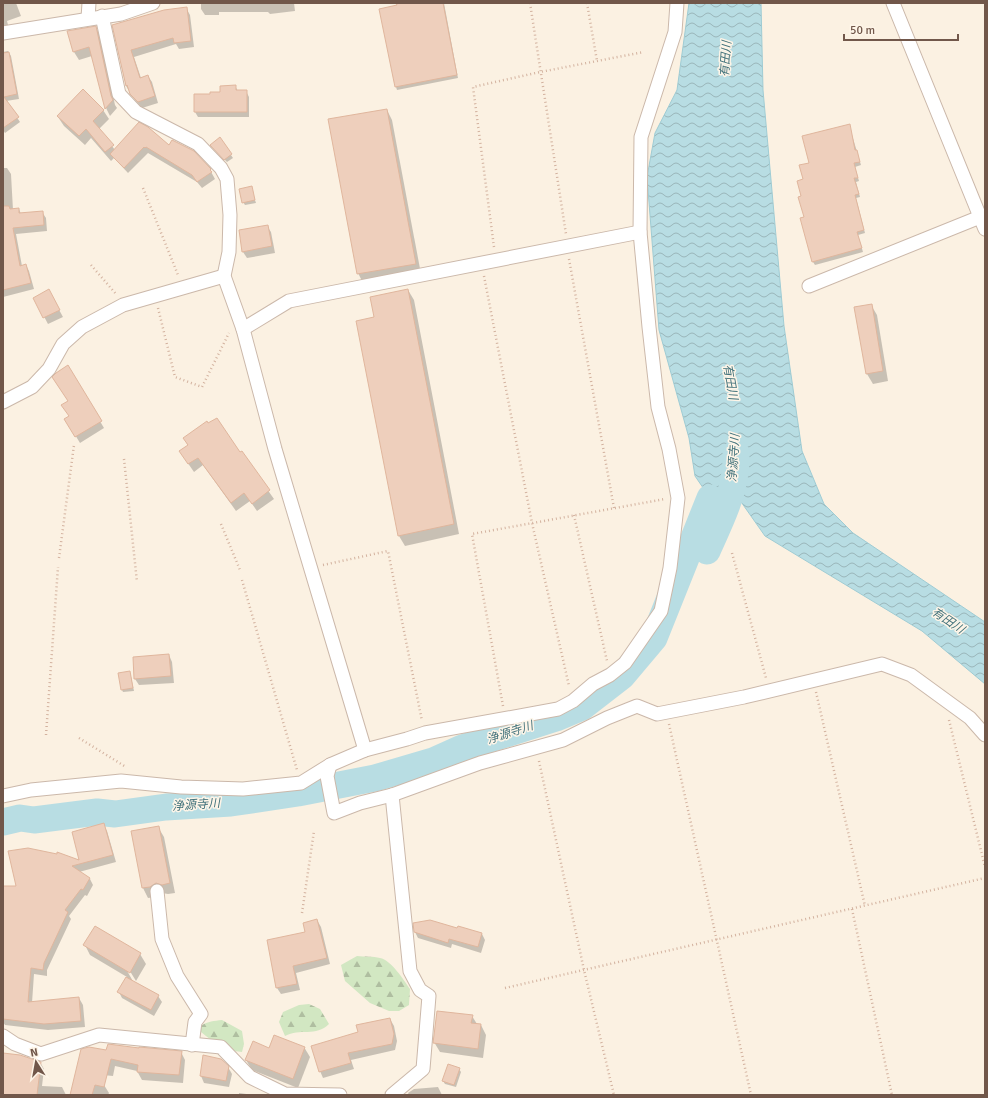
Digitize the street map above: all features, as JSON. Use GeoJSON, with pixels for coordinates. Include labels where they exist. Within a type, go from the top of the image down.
{"type":"FeatureCollection","features":[{"type":"Feature","properties":{"kind":"street"},"geometry":{"type":"LineString","coordinates":[[88,18],[89,3]]}},
{"type":"Feature","properties":{"kind":"street"},"geometry":{"type":"LineString","coordinates":[[3,33],[120,14],[153,3]]}},
{"type":"Feature","properties":{"kind":"street"},"geometry":{"type":"LineString","coordinates":[[3,796],[31,790],[121,781],[182,787],[243,789],[301,783],[365,750],[425,733],[558,709],[573,701],[593,684],[610,675],[625,663],[661,611],[670,568],[678,498],[669,449],[658,407],[640,232],[641,137],[675,32],[677,3]]}},
{"type":"Feature","properties":{"kind":"street"},"geometry":{"type":"LineString","coordinates":[[893,3],[982,216],[985,229]]}},
{"type":"Feature","properties":{"kind":"street"},"geometry":{"type":"LineString","coordinates":[[102,16],[119,94],[136,112],[198,144],[221,168],[227,179],[230,215],[230,252],[224,276],[236,330],[275,449],[365,750]]}},
{"type":"Feature","properties":{"kind":"street"},"geometry":{"type":"LineString","coordinates":[[809,286],[982,216]]}},
{"type":"Feature","properties":{"kind":"street"},"geometry":{"type":"LineString","coordinates":[[236,330],[289,301],[640,232]]}},
{"type":"Feature","properties":{"kind":"street"},"geometry":{"type":"LineString","coordinates":[[3,402],[32,387],[49,369],[63,344],[82,327],[123,305],[224,276]]}},
{"type":"Feature","properties":{"kind":"street"},"geometry":{"type":"LineString","coordinates":[[328,770],[334,813],[360,803],[392,795],[480,763],[563,740],[607,718],[637,706],[657,714],[744,697],[882,664],[911,675],[970,718],[985,735]]}},
{"type":"Feature","properties":{"kind":"street"},"geometry":{"type":"LineString","coordinates":[[392,795],[410,971],[420,990],[430,996],[423,1069],[392,1095]]}},
{"type":"Feature","properties":{"kind":"street"},"geometry":{"type":"LineString","coordinates":[[157,891],[162,939],[177,976],[201,1014],[196,1022],[192,1045]]}},
{"type":"Feature","properties":{"kind":"street"},"geometry":{"type":"LineString","coordinates":[[3,1036],[16,1044],[41,1054],[99,1035],[221,1047],[250,1077],[285,1094],[340,1095]]}},
{"type":"Feature","properties":{"kind":"path"},"geometry":{"type":"LineString","coordinates":[[530,3],[567,236]]}},
{"type":"Feature","properties":{"kind":"path"},"geometry":{"type":"LineString","coordinates":[[587,3],[597,61]]}},
{"type":"Feature","properties":{"kind":"path"},"geometry":{"type":"LineString","coordinates":[[494,251],[473,87],[540,72],[644,52]]}},
{"type":"Feature","properties":{"kind":"path"},"geometry":{"type":"LineString","coordinates":[[143,188],[179,278]]}},
{"type":"Feature","properties":{"kind":"path"},"geometry":{"type":"LineString","coordinates":[[568,256],[614,508]]}},
{"type":"Feature","properties":{"kind":"path"},"geometry":{"type":"LineString","coordinates":[[91,265],[118,297]]}},
{"type":"Feature","properties":{"kind":"path"},"geometry":{"type":"LineString","coordinates":[[483,272],[532,523],[573,701]]}},
{"type":"Feature","properties":{"kind":"path"},"geometry":{"type":"LineString","coordinates":[[158,308],[175,377],[202,387],[236,330]]}},
{"type":"Feature","properties":{"kind":"path"},"geometry":{"type":"LineString","coordinates":[[59,558],[74,445]]}},
{"type":"Feature","properties":{"kind":"path"},"geometry":{"type":"LineString","coordinates":[[124,459],[137,582]]}},
{"type":"Feature","properties":{"kind":"path"},"geometry":{"type":"LineString","coordinates":[[505,719],[472,534],[668,498]]}},
{"type":"Feature","properties":{"kind":"path"},"geometry":{"type":"LineString","coordinates":[[574,515],[610,675]]}},
{"type":"Feature","properties":{"kind":"path"},"geometry":{"type":"LineString","coordinates":[[221,524],[240,570]]}},
{"type":"Feature","properties":{"kind":"path"},"geometry":{"type":"LineString","coordinates":[[321,565],[388,551],[425,733]]}},
{"type":"Feature","properties":{"kind":"path"},"geometry":{"type":"LineString","coordinates":[[732,553],[766,679]]}},
{"type":"Feature","properties":{"kind":"path"},"geometry":{"type":"LineString","coordinates":[[46,736],[58,567]]}},
{"type":"Feature","properties":{"kind":"path"},"geometry":{"type":"LineString","coordinates":[[242,580],[301,783]]}},
{"type":"Feature","properties":{"kind":"path"},"geometry":{"type":"LineString","coordinates":[[813,680],[865,906]]}},
{"type":"Feature","properties":{"kind":"path"},"geometry":{"type":"LineString","coordinates":[[944,698],[985,867]]}},
{"type":"Feature","properties":{"kind":"path"},"geometry":{"type":"LineString","coordinates":[[669,724],[751,1095]]}},
{"type":"Feature","properties":{"kind":"path"},"geometry":{"type":"LineString","coordinates":[[79,738],[128,769]]}},
{"type":"Feature","properties":{"kind":"path"},"geometry":{"type":"LineString","coordinates":[[536,747],[584,970],[614,1095]]}},
{"type":"Feature","properties":{"kind":"path"},"geometry":{"type":"LineString","coordinates":[[302,913],[314,831]]}},
{"type":"Feature","properties":{"kind":"path"},"geometry":{"type":"LineString","coordinates":[[505,988],[985,878]]}},
{"type":"Feature","properties":{"kind":"path"},"geometry":{"type":"LineString","coordinates":[[852,909],[892,1095]]}},
{"type":"Feature","properties":{"kind":"green space"},"geometry":{"type":"Polygon","coordinates":[[[357,956],[380,958],[393,966],[410,989],[409,1005],[399,1011],[389,1011],[370,1003],[345,981],[341,965],[357,956]]]}},
{"type":"Feature","properties":{"kind":"green space"},"geometry":{"type":"Polygon","coordinates":[[[309,1004],[320,1009],[329,1024],[319,1030],[285,1036],[279,1022],[283,1012],[299,1005],[309,1004]]]}},
{"type":"Feature","properties":{"kind":"green space"},"geometry":{"type":"Polygon","coordinates":[[[222,1020],[242,1031],[244,1044],[242,1052],[231,1050],[220,1045],[201,1032],[201,1026],[204,1024],[222,1020]]]}},
{"type":"Feature","properties":{"kind":"water","name":"有田川"},"geometry":{"type":"Polygon","coordinates":[[[689,3],[761,3],[763,90],[784,326],[802,451],[824,504],[853,533],[985,622],[985,684],[922,631],[765,536],[732,489],[720,488],[710,498],[695,476],[689,438],[659,330],[647,177],[655,133],[677,90],[689,3]]]}},
{"type":"Feature","properties":{"kind":"building"},"geometry":{"type":"Polygon","coordinates":[[[396,3],[443,3],[457,75],[395,87],[379,9],[397,5],[396,3]]]}},
{"type":"Feature","properties":{"kind":"building"},"geometry":{"type":"Polygon","coordinates":[[[187,7],[191,41],[174,43],[173,38],[131,50],[140,78],[148,75],[155,96],[138,102],[130,94],[127,85],[126,86],[112,25],[164,10],[187,7]]]}},
{"type":"Feature","properties":{"kind":"building"},"geometry":{"type":"Polygon","coordinates":[[[96,26],[113,100],[105,109],[89,47],[73,52],[67,31],[96,26]]]}},
{"type":"Feature","properties":{"kind":"building"},"geometry":{"type":"Polygon","coordinates":[[[9,52],[17,94],[4,97],[19,117],[3,128],[3,53],[9,52]]]}},
{"type":"Feature","properties":{"kind":"building"},"geometry":{"type":"Polygon","coordinates":[[[236,85],[236,90],[247,90],[247,112],[194,112],[194,94],[210,94],[210,92],[220,92],[220,86],[236,85]]]}},
{"type":"Feature","properties":{"kind":"building"},"geometry":{"type":"Polygon","coordinates":[[[83,89],[104,110],[93,121],[114,145],[105,152],[86,129],[79,136],[57,116],[83,89]]]}},
{"type":"Feature","properties":{"kind":"building"},"geometry":{"type":"Polygon","coordinates":[[[387,109],[416,264],[357,274],[328,119],[387,109]]]}},
{"type":"Feature","properties":{"kind":"building"},"geometry":{"type":"Polygon","coordinates":[[[139,122],[148,127],[169,145],[172,140],[194,151],[212,172],[197,182],[192,175],[146,147],[144,147],[124,168],[110,154],[139,122]]]}},
{"type":"Feature","properties":{"kind":"building"},"geometry":{"type":"Polygon","coordinates":[[[850,124],[855,150],[857,150],[860,162],[854,163],[858,178],[854,178],[859,194],[855,195],[864,230],[857,232],[862,248],[812,262],[800,218],[804,217],[798,197],[801,196],[797,181],[803,179],[799,165],[809,163],[802,136],[850,124]]]}},
{"type":"Feature","properties":{"kind":"building"},"geometry":{"type":"Polygon","coordinates":[[[220,137],[232,154],[224,160],[210,145],[220,137]]]}},
{"type":"Feature","properties":{"kind":"building"},"geometry":{"type":"Polygon","coordinates":[[[252,186],[255,200],[242,203],[239,189],[252,186]]]}},
{"type":"Feature","properties":{"kind":"building"},"geometry":{"type":"Polygon","coordinates":[[[3,206],[9,206],[10,209],[19,208],[19,213],[43,211],[44,225],[13,228],[20,266],[26,264],[31,283],[3,290],[3,206]]]}},
{"type":"Feature","properties":{"kind":"building"},"geometry":{"type":"Polygon","coordinates":[[[268,225],[272,246],[242,252],[239,230],[268,225]]]}},
{"type":"Feature","properties":{"kind":"building"},"geometry":{"type":"Polygon","coordinates":[[[49,289],[60,310],[43,318],[33,298],[49,289]]]}},
{"type":"Feature","properties":{"kind":"building"},"geometry":{"type":"Polygon","coordinates":[[[408,289],[454,524],[398,536],[356,321],[374,317],[370,297],[408,289]]]}},
{"type":"Feature","properties":{"kind":"building"},"geometry":{"type":"Polygon","coordinates":[[[872,304],[883,371],[866,374],[854,307],[872,304]]]}},
{"type":"Feature","properties":{"kind":"building"},"geometry":{"type":"Polygon","coordinates":[[[68,365],[102,421],[75,437],[64,419],[69,416],[61,405],[68,401],[52,377],[68,365]]]}},
{"type":"Feature","properties":{"kind":"building"},"geometry":{"type":"Polygon","coordinates":[[[217,418],[240,452],[242,451],[270,490],[252,504],[244,493],[231,503],[198,458],[188,464],[179,451],[188,445],[183,438],[207,421],[208,423],[217,418]]]}},
{"type":"Feature","properties":{"kind":"building"},"geometry":{"type":"Polygon","coordinates":[[[169,654],[171,676],[134,679],[133,657],[169,654]]]}},
{"type":"Feature","properties":{"kind":"building"},"geometry":{"type":"Polygon","coordinates":[[[130,671],[133,688],[121,690],[118,673],[130,671]]]}},
{"type":"Feature","properties":{"kind":"building"},"geometry":{"type":"Polygon","coordinates":[[[104,823],[113,855],[72,866],[90,878],[83,890],[81,889],[65,910],[68,912],[44,963],[43,970],[31,968],[28,1002],[79,997],[81,1021],[44,1024],[3,1019],[3,886],[16,886],[8,851],[28,848],[57,854],[57,852],[79,860],[72,832],[104,823]]]}},
{"type":"Feature","properties":{"kind":"building"},"geometry":{"type":"Polygon","coordinates":[[[159,826],[170,883],[162,885],[156,883],[150,887],[142,888],[131,831],[159,826]]]}},
{"type":"Feature","properties":{"kind":"building"},"geometry":{"type":"Polygon","coordinates":[[[317,919],[327,958],[293,966],[297,984],[276,988],[267,940],[305,932],[303,923],[317,919]]]}},
{"type":"Feature","properties":{"kind":"building"},"geometry":{"type":"Polygon","coordinates":[[[430,920],[457,928],[458,926],[482,933],[478,947],[449,939],[448,943],[414,932],[413,923],[430,920]]]}},
{"type":"Feature","properties":{"kind":"building"},"geometry":{"type":"Polygon","coordinates":[[[95,926],[141,953],[130,973],[83,945],[95,926]]]}},
{"type":"Feature","properties":{"kind":"building"},"geometry":{"type":"Polygon","coordinates":[[[126,977],[159,995],[151,1010],[117,992],[126,977]]]}},
{"type":"Feature","properties":{"kind":"building"},"geometry":{"type":"Polygon","coordinates":[[[437,1011],[473,1015],[471,1023],[481,1024],[478,1049],[433,1043],[437,1011]]]}},
{"type":"Feature","properties":{"kind":"building"},"geometry":{"type":"Polygon","coordinates":[[[390,1018],[394,1034],[392,1044],[348,1053],[351,1063],[319,1072],[311,1046],[358,1032],[356,1025],[390,1018]]]}},
{"type":"Feature","properties":{"kind":"building"},"geometry":{"type":"Polygon","coordinates":[[[274,1035],[305,1047],[293,1079],[245,1060],[253,1041],[269,1048],[274,1035]]]}},
{"type":"Feature","properties":{"kind":"building"},"geometry":{"type":"Polygon","coordinates":[[[108,1044],[182,1051],[179,1075],[137,1072],[138,1065],[111,1059],[104,1087],[95,1085],[92,1095],[70,1095],[81,1049],[89,1047],[106,1050],[108,1044]]]}},
{"type":"Feature","properties":{"kind":"building"},"geometry":{"type":"Polygon","coordinates":[[[3,1053],[20,1055],[41,1062],[37,1095],[3,1095],[3,1053]]]}},
{"type":"Feature","properties":{"kind":"building"},"geometry":{"type":"Polygon","coordinates":[[[203,1055],[221,1059],[229,1066],[226,1081],[200,1076],[203,1055]]]}},
{"type":"Feature","properties":{"kind":"building"},"geometry":{"type":"Polygon","coordinates":[[[448,1064],[460,1068],[454,1085],[442,1081],[448,1064]]]}},
{"type":"Feature","properties":{"kind":"waterway","name":"浄源寺川"},"geometry":{"type":"LineString","coordinates":[[3,822],[20,818],[34,820],[97,812],[115,814],[166,807],[231,803],[298,793],[375,778],[433,761],[462,748],[556,718],[582,707],[622,676],[654,638],[710,498],[707,551],[731,492],[736,453]]}}]}
